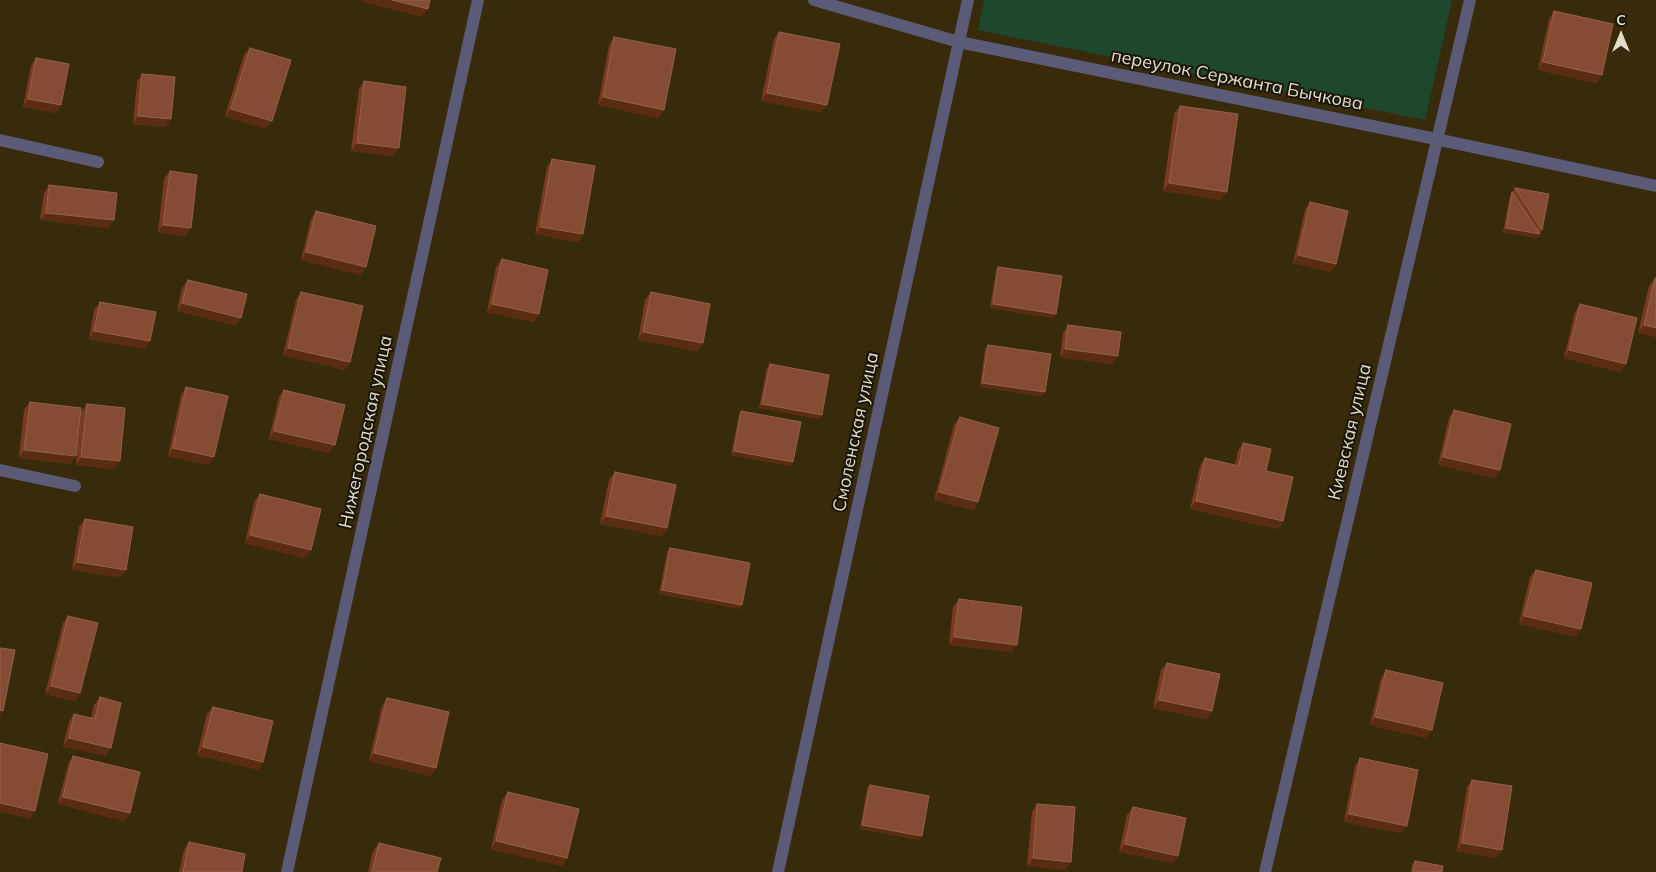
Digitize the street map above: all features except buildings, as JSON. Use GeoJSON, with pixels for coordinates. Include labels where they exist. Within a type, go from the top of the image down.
{"type":"FeatureCollection","features":[{"type":"Feature","properties":{"kind":"street","name":"Нижегородская улица"},"geometry":{"type":"LineString","coordinates":[[287,872],[478,0]]}},
{"type":"Feature","properties":{"kind":"street","name":"переулок Сержанта Бычкова"},"geometry":{"type":"LineString","coordinates":[[814,0],[959,42],[1436,139],[1656,186]]}},
{"type":"Feature","properties":{"kind":"street","name":"Смоленская улица"},"geometry":{"type":"LineString","coordinates":[[778,872],[968,0]]}},
{"type":"Feature","properties":{"kind":"street","name":"Киевская улица"},"geometry":{"type":"LineString","coordinates":[[1265,872],[1470,0]]}},
{"type":"Feature","properties":{"kind":"street"},"geometry":{"type":"LineString","coordinates":[[0,140],[98,162]]}},
{"type":"Feature","properties":{"kind":"street"},"geometry":{"type":"LineString","coordinates":[[0,470],[76,486]]}},
{"type":"Feature","properties":{"kind":"green space"},"geometry":{"type":"Polygon","coordinates":[[[984,0],[1452,0],[1425,120],[978,30],[984,0]]]}}]}
